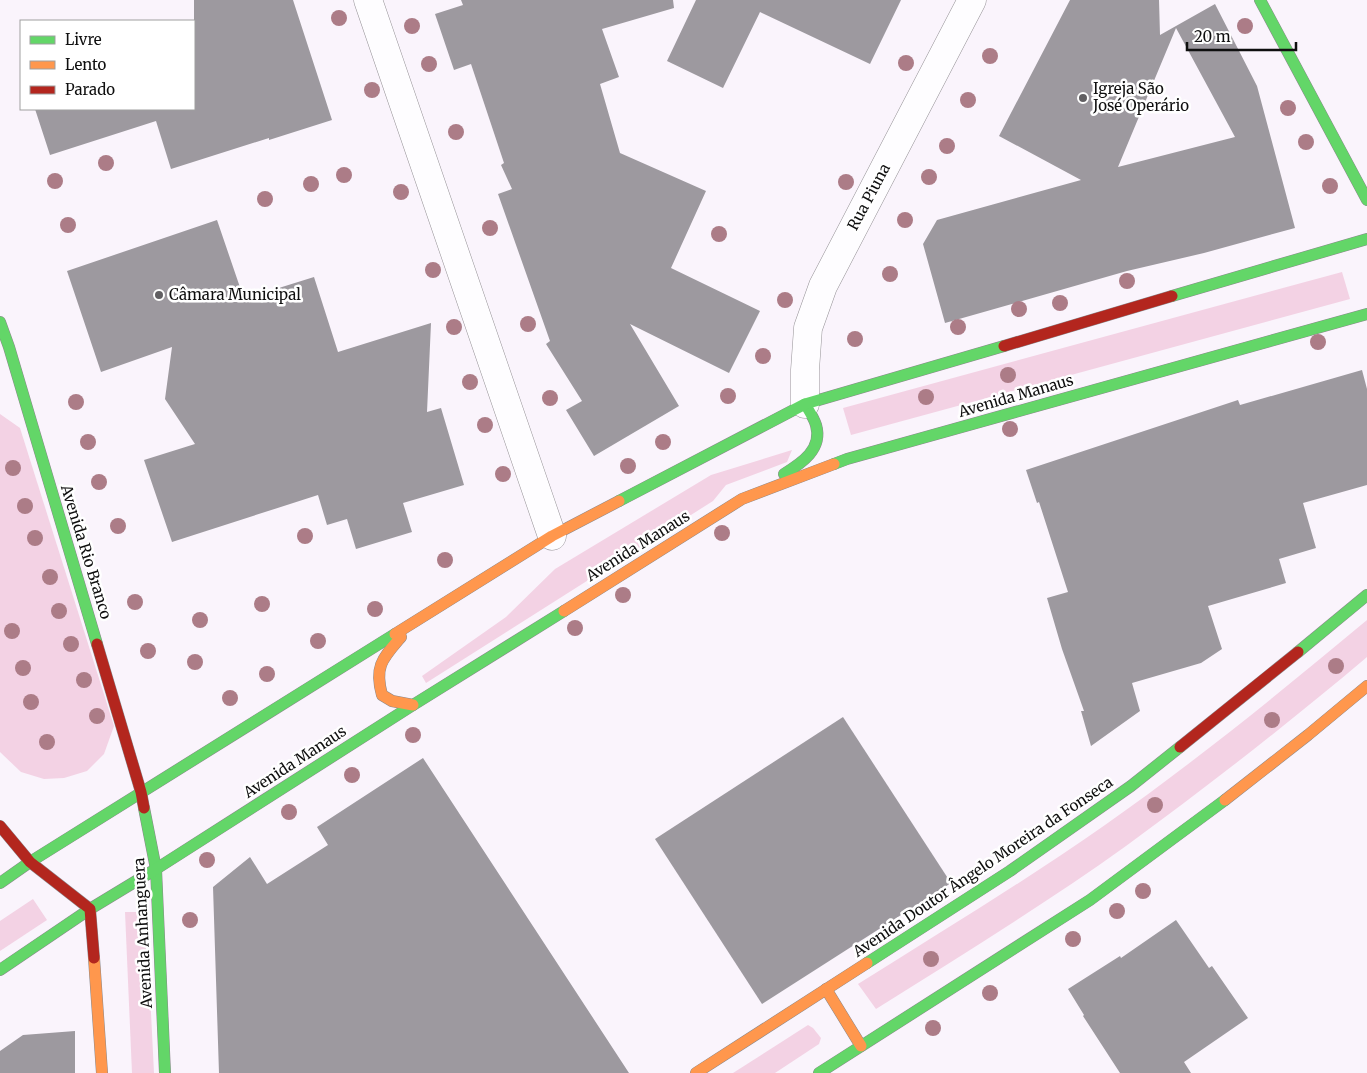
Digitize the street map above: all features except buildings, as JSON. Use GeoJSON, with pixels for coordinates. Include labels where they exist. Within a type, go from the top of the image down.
{"type":"FeatureCollection","features":[{"type":"Feature","properties":{"kind":"street"},"geometry":{"type":"LineString","coordinates":[[368,0],[552,536]]}},
{"type":"Feature","properties":{"kind":"street","name":"Rua Piuna"},"geometry":{"type":"LineString","coordinates":[[805,404],[808,328],[823,286],[972,0]]}},
{"type":"Feature","properties":{"kind":"street"},"geometry":{"type":"LineString","coordinates":[[1260,0],[1367,200]]}},
{"type":"Feature","properties":{"kind":"street"},"geometry":{"type":"LineString","coordinates":[[0,883],[141,792],[552,536],[805,404],[1367,239]]}},
{"type":"Feature","properties":{"kind":"street","name":"Avenida Manaus"},"geometry":{"type":"LineString","coordinates":[[0,970],[90,910],[742,499],[847,459],[1367,314]]}},
{"type":"Feature","properties":{"kind":"street","name":"Avenida Rio Branco"},"geometry":{"type":"LineString","coordinates":[[0,322],[4,348],[141,792]]}},
{"type":"Feature","properties":{"kind":"street"},"geometry":{"type":"LineString","coordinates":[[742,499],[801,463],[814,451],[818,439],[817,426],[805,404]]}},
{"type":"Feature","properties":{"kind":"street","name":"Avenida Doutor Ângelo Moreira da Fonseca"},"geometry":{"type":"LineString","coordinates":[[696,1073],[1010,871],[1131,786],[1270,677],[1367,595]]}},
{"type":"Feature","properties":{"kind":"street"},"geometry":{"type":"LineString","coordinates":[[411,624],[386,654],[379,666],[378,682],[382,695],[392,701],[413,705]]}},
{"type":"Feature","properties":{"kind":"street"},"geometry":{"type":"LineString","coordinates":[[819,1073],[1090,900],[1211,811],[1367,686]]}},
{"type":"Feature","properties":{"kind":"street","name":"Avenida Anhanguera"},"geometry":{"type":"LineString","coordinates":[[141,792],[156,869],[165,1073]]}},
{"type":"Feature","properties":{"kind":"street"},"geometry":{"type":"LineString","coordinates":[[0,826],[30,862],[90,910],[102,1073]]}},
{"type":"Feature","properties":{"kind":"street"},"geometry":{"type":"LineString","coordinates":[[826,989],[860,1046]]}},
{"type":"Feature","properties":{"kind":"shaded area"},"geometry":{"type":"Polygon","coordinates":[[[1342,272],[1350,299],[851,435],[843,408],[1342,272]]]}},
{"type":"Feature","properties":{"kind":"shaded area"},"geometry":{"type":"Polygon","coordinates":[[[0,414],[20,428],[114,726],[104,754],[87,771],[64,778],[44,779],[21,772],[0,752],[0,414]]]}},
{"type":"Feature","properties":{"kind":"shaded area"},"geometry":{"type":"Polygon","coordinates":[[[792,450],[787,462],[726,485],[713,501],[426,683],[422,676],[506,617],[555,569],[711,475],[792,450]]]}},
{"type":"Feature","properties":{"kind":"shaded area"},"geometry":{"type":"Polygon","coordinates":[[[1367,620],[1367,657],[1278,730],[1126,846],[1065,888],[876,1009],[858,984],[1014,886],[1105,825],[1238,725],[1367,620]]]}},
{"type":"Feature","properties":{"kind":"shaded area"},"geometry":{"type":"Polygon","coordinates":[[[33,899],[47,920],[0,951],[0,921],[33,899]]]}},
{"type":"Feature","properties":{"kind":"shaded area"},"geometry":{"type":"Polygon","coordinates":[[[125,912],[146,912],[154,1073],[132,1073],[125,912]]]}},
{"type":"Feature","properties":{"kind":"shaded area"},"geometry":{"type":"Polygon","coordinates":[[[808,1025],[821,1038],[819,1044],[775,1073],[733,1073],[808,1025]]]}},
{"type":"Feature","properties":{"kind":"traffic: fast"},"geometry":{"type":"LineString","coordinates":[[1260,0],[1367,200]]}},
{"type":"Feature","properties":{"kind":"traffic: fast"},"geometry":{"type":"LineString","coordinates":[[1172,296],[1367,239]]}},
{"type":"Feature","properties":{"kind":"traffic: fast"},"geometry":{"type":"LineString","coordinates":[[834,464],[1367,314]]}},
{"type":"Feature","properties":{"kind":"traffic: fast"},"geometry":{"type":"LineString","coordinates":[[0,322],[97,644]]}},
{"type":"Feature","properties":{"kind":"traffic: fast"},"geometry":{"type":"LineString","coordinates":[[619,501],[805,404],[1004,346]]}},
{"type":"Feature","properties":{"kind":"traffic: fast"},"geometry":{"type":"LineString","coordinates":[[784,474],[804,460],[814,448],[817,434],[816,425],[805,404]]}},
{"type":"Feature","properties":{"kind":"traffic: fast"},"geometry":{"type":"LineString","coordinates":[[1298,652],[1367,595]]}},
{"type":"Feature","properties":{"kind":"traffic: fast"},"geometry":{"type":"LineString","coordinates":[[0,970],[90,909],[564,611]]}},
{"type":"Feature","properties":{"kind":"traffic: fast"},"geometry":{"type":"LineString","coordinates":[[0,883],[30,862],[395,634]]}},
{"type":"Feature","properties":{"kind":"traffic: fast"},"geometry":{"type":"LineString","coordinates":[[867,963],[1010,871],[1131,786],[1180,747]]}},
{"type":"Feature","properties":{"kind":"traffic: fast"},"geometry":{"type":"LineString","coordinates":[[819,1073],[1090,900],[1225,800]]}},
{"type":"Feature","properties":{"kind":"traffic: fast"},"geometry":{"type":"LineString","coordinates":[[144,808],[156,869],[165,1073]]}},
{"type":"Feature","properties":{"kind":"traffic: slow"},"geometry":{"type":"LineString","coordinates":[[564,611],[742,499],[834,464]]}},
{"type":"Feature","properties":{"kind":"traffic: slow"},"geometry":{"type":"LineString","coordinates":[[395,634],[552,536],[619,501]]}},
{"type":"Feature","properties":{"kind":"traffic: slow"},"geometry":{"type":"LineString","coordinates":[[401,637],[382,663],[379,677],[380,685],[382,695],[392,701],[413,705]]}},
{"type":"Feature","properties":{"kind":"traffic: slow"},"geometry":{"type":"LineString","coordinates":[[1225,800],[1367,686]]}},
{"type":"Feature","properties":{"kind":"traffic: slow"},"geometry":{"type":"LineString","coordinates":[[94,958],[102,1073]]}},
{"type":"Feature","properties":{"kind":"traffic: slow"},"geometry":{"type":"LineString","coordinates":[[696,1073],[867,963]]}},
{"type":"Feature","properties":{"kind":"traffic: slow"},"geometry":{"type":"LineString","coordinates":[[826,989],[861,1046]]}},
{"type":"Feature","properties":{"kind":"traffic: jam"},"geometry":{"type":"LineString","coordinates":[[1004,346],[1172,296]]}},
{"type":"Feature","properties":{"kind":"traffic: jam"},"geometry":{"type":"LineString","coordinates":[[97,644],[141,792],[144,808]]}},
{"type":"Feature","properties":{"kind":"traffic: jam"},"geometry":{"type":"LineString","coordinates":[[1180,747],[1298,652]]}},
{"type":"Feature","properties":{"kind":"traffic: jam"},"geometry":{"type":"LineString","coordinates":[[0,826],[30,862],[90,909],[94,958]]}},
{"type":"Feature","properties":{"kind":"place","name":"Igreja São José Operário"},"geometry":{"type":"Point","coordinates":[1083,98]}},
{"type":"Feature","properties":{"kind":"place","name":"Câmara Municipal"},"geometry":{"type":"Point","coordinates":[159,295]}}]}
